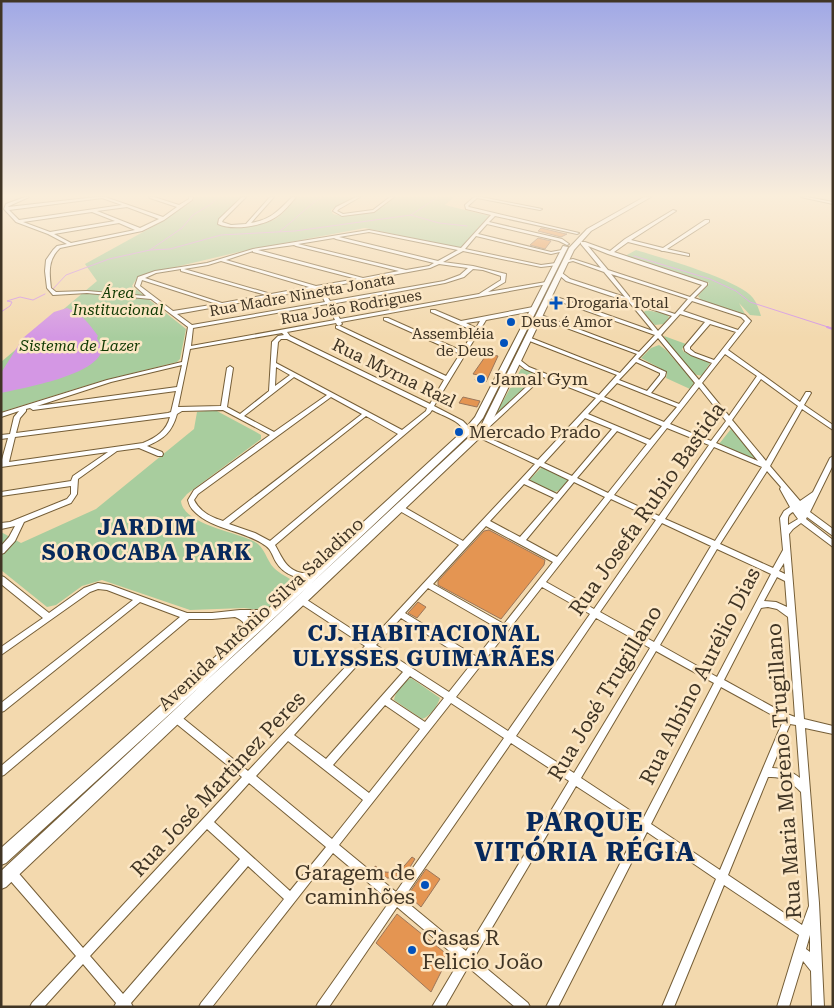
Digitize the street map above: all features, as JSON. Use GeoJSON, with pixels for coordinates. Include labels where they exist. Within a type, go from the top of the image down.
{"type":"FeatureCollection","features":[{"type":"Feature","properties":{"kind":"main road"},"geometry":{"type":"LineString","coordinates":[[539,318],[533,309],[556,264],[567,247],[571,244]]}},
{"type":"Feature","properties":{"kind":"main road","name":"Avenida Antônio Silva Saladino"},"geometry":{"type":"LineString","coordinates":[[5,876],[176,718],[298,596],[400,508],[477,430],[520,365],[529,339],[565,262],[567,247]]}},
{"type":"Feature","properties":{"kind":"main road"},"geometry":{"type":"LineString","coordinates":[[549,296],[545,292],[551,273]]}},
{"type":"Feature","properties":{"kind":"main road","name":"Avenida Antônio Silva Saladino"},"geometry":{"type":"LineString","coordinates":[[223,658],[271,613],[298,596],[314,573],[477,430],[503,371],[539,318]]}},
{"type":"Feature","properties":{"kind":"main road"},"geometry":{"type":"LineString","coordinates":[[503,371],[520,365]]}},
{"type":"Feature","properties":{"kind":"main road"},"geometry":{"type":"LineString","coordinates":[[176,718],[175,713],[179,704],[223,658]]}},
{"type":"Feature","properties":{"kind":"main road"},"geometry":{"type":"LineString","coordinates":[[1,858],[223,658]]}},
{"type":"Feature","properties":{"kind":"street"},"geometry":{"type":"LineString","coordinates":[[72,244],[56,248],[48,259],[46,265],[51,292],[63,294],[96,292],[152,298]]}},
{"type":"Feature","properties":{"kind":"street"},"geometry":{"type":"LineString","coordinates":[[292,244],[304,245],[407,272]]}},
{"type":"Feature","properties":{"kind":"street"},"geometry":{"type":"LineString","coordinates":[[140,278],[156,272],[221,260],[253,250],[292,244]]}},
{"type":"Feature","properties":{"kind":"street"},"geometry":{"type":"LineString","coordinates":[[367,244],[440,263],[473,267],[504,275],[505,279],[476,296]]}},
{"type":"Feature","properties":{"kind":"street"},"geometry":{"type":"LineString","coordinates":[[433,244],[541,266],[548,269],[551,273]]}},
{"type":"Feature","properties":{"kind":"street"},"geometry":{"type":"LineString","coordinates":[[173,313],[430,268],[462,250],[468,244]]}},
{"type":"Feature","properties":{"kind":"street"},"geometry":{"type":"LineString","coordinates":[[514,244],[551,253],[567,247]]}},
{"type":"Feature","properties":{"kind":"street"},"geometry":{"type":"LineString","coordinates":[[564,244],[567,247],[588,252],[601,250]]}},
{"type":"Feature","properties":{"kind":"street"},"geometry":{"type":"LineString","coordinates":[[583,244],[588,252],[659,335],[789,496],[800,504],[806,513],[833,533]]}},
{"type":"Feature","properties":{"kind":"street"},"geometry":{"type":"LineString","coordinates":[[591,244],[610,253],[622,244]]}},
{"type":"Feature","properties":{"kind":"street"},"geometry":{"type":"LineString","coordinates":[[641,244],[687,255]]}},
{"type":"Feature","properties":{"kind":"street"},"geometry":{"type":"LineString","coordinates":[[662,250],[671,244]]}},
{"type":"Feature","properties":{"kind":"street"},"geometry":{"type":"LineString","coordinates":[[264,248],[267,255]]}},
{"type":"Feature","properties":{"kind":"street"},"geometry":{"type":"LineString","coordinates":[[253,250],[364,279]]}},
{"type":"Feature","properties":{"kind":"street","name":"Rua José Martinez Peres"},"geometry":{"type":"LineString","coordinates":[[36,1007],[659,335],[704,283],[610,253]]}},
{"type":"Feature","properties":{"kind":"street"},"geometry":{"type":"LineString","coordinates":[[221,260],[318,287],[329,303],[338,325],[447,379]]}},
{"type":"Feature","properties":{"kind":"street"},"geometry":{"type":"LineString","coordinates":[[205,1007],[748,320],[692,298],[582,263],[571,260],[565,262]]}},
{"type":"Feature","properties":{"kind":"street"},"geometry":{"type":"LineString","coordinates":[[582,263],[595,260]]}},
{"type":"Feature","properties":{"kind":"street"},"geometry":{"type":"LineString","coordinates":[[541,266],[556,264]]}},
{"type":"Feature","properties":{"kind":"street"},"geometry":{"type":"LineString","coordinates":[[194,266],[195,274]]}},
{"type":"Feature","properties":{"kind":"street","name":"Rua Madre Ninetta Jonata"},"geometry":{"type":"LineString","coordinates":[[191,327],[452,281],[466,274],[473,267]]}},
{"type":"Feature","properties":{"kind":"street"},"geometry":{"type":"LineString","coordinates":[[390,268],[392,270],[390,275]]}},
{"type":"Feature","properties":{"kind":"street"},"geometry":{"type":"LineString","coordinates":[[178,269],[271,295]]}},
{"type":"Feature","properties":{"kind":"street"},"geometry":{"type":"LineString","coordinates":[[560,274],[568,280],[651,308],[709,321],[740,332]]}},
{"type":"Feature","properties":{"kind":"street"},"geometry":{"type":"LineString","coordinates":[[345,275],[349,278],[347,282]]}},
{"type":"Feature","properties":{"kind":"street"},"geometry":{"type":"LineString","coordinates":[[140,278],[222,303]]}},
{"type":"Feature","properties":{"kind":"street"},"geometry":{"type":"LineString","coordinates":[[140,278],[138,286],[142,290],[191,327],[178,390],[176,411],[169,428],[150,447]]}},
{"type":"Feature","properties":{"kind":"street"},"geometry":{"type":"LineString","coordinates":[[613,282],[617,278],[626,278]]}},
{"type":"Feature","properties":{"kind":"street"},"geometry":{"type":"LineString","coordinates":[[556,282],[568,280]]}},
{"type":"Feature","properties":{"kind":"street"},"geometry":{"type":"LineString","coordinates":[[302,290],[305,287],[303,283]]}},
{"type":"Feature","properties":{"kind":"street","name":"Rua João Rodrigues"},"geometry":{"type":"LineString","coordinates":[[188,348],[287,334],[423,307],[433,308],[476,296],[546,283]]}},
{"type":"Feature","properties":{"kind":"street"},"geometry":{"type":"LineString","coordinates":[[142,290],[158,284]]}},
{"type":"Feature","properties":{"kind":"street"},"geometry":{"type":"LineString","coordinates":[[497,284],[504,291]]}},
{"type":"Feature","properties":{"kind":"street"},"geometry":{"type":"LineString","coordinates":[[607,293],[619,288]]}},
{"type":"Feature","properties":{"kind":"street","name":"Rua João Rodrigues"},"geometry":{"type":"LineString","coordinates":[[518,289],[534,289],[541,293]]}},
{"type":"Feature","properties":{"kind":"street"},"geometry":{"type":"LineString","coordinates":[[255,298],[259,294],[257,290]]}},
{"type":"Feature","properties":{"kind":"street"},"geometry":{"type":"LineString","coordinates":[[549,296],[659,335]]}},
{"type":"Feature","properties":{"kind":"street"},"geometry":{"type":"LineString","coordinates":[[208,306],[209,299]]}},
{"type":"Feature","properties":{"kind":"street"},"geometry":{"type":"LineString","coordinates":[[433,308],[476,330]]}},
{"type":"Feature","properties":{"kind":"street"},"geometry":{"type":"LineString","coordinates":[[639,312],[643,308],[651,308]]}},
{"type":"Feature","properties":{"kind":"street"},"geometry":{"type":"LineString","coordinates":[[460,323],[533,309]]}},
{"type":"Feature","properties":{"kind":"street"},"geometry":{"type":"LineString","coordinates":[[510,313],[539,318],[638,357],[663,372],[663,375],[648,393]]}},
{"type":"Feature","properties":{"kind":"street"},"geometry":{"type":"LineString","coordinates":[[385,316],[462,353]]}},
{"type":"Feature","properties":{"kind":"street"},"geometry":{"type":"LineString","coordinates":[[270,545],[431,408],[484,318]]}},
{"type":"Feature","properties":{"kind":"street"},"geometry":{"type":"LineString","coordinates":[[629,324],[640,323],[644,319]]}},
{"type":"Feature","properties":{"kind":"street"},"geometry":{"type":"LineString","coordinates":[[709,321],[687,350],[715,362]]}},
{"type":"Feature","properties":{"kind":"street"},"geometry":{"type":"LineString","coordinates":[[650,325],[658,328],[667,325]]}},
{"type":"Feature","properties":{"kind":"street"},"geometry":{"type":"LineString","coordinates":[[275,342],[287,334]]}},
{"type":"Feature","properties":{"kind":"street","name":"Rua Myrna Razl"},"geometry":{"type":"LineString","coordinates":[[287,334],[477,430]]}},
{"type":"Feature","properties":{"kind":"street"},"geometry":{"type":"LineString","coordinates":[[267,336],[275,342]]}},
{"type":"Feature","properties":{"kind":"street"},"geometry":{"type":"LineString","coordinates":[[529,339],[680,406]]}},
{"type":"Feature","properties":{"kind":"street"},"geometry":{"type":"LineString","coordinates":[[275,342],[275,387]]}},
{"type":"Feature","properties":{"kind":"street"},"geometry":{"type":"LineString","coordinates":[[650,344],[662,344],[668,348]]}},
{"type":"Feature","properties":{"kind":"street"},"geometry":{"type":"LineString","coordinates":[[725,351],[833,428]]}},
{"type":"Feature","properties":{"kind":"street"},"geometry":{"type":"LineString","coordinates":[[1,415],[78,390],[184,363]]}},
{"type":"Feature","properties":{"kind":"street"},"geometry":{"type":"LineString","coordinates":[[274,364],[402,433]]}},
{"type":"Feature","properties":{"kind":"street"},"geometry":{"type":"LineString","coordinates":[[520,365],[714,443],[766,466]]}},
{"type":"Feature","properties":{"kind":"street"},"geometry":{"type":"LineString","coordinates":[[224,408],[230,368]]}},
{"type":"Feature","properties":{"kind":"street"},"geometry":{"type":"LineString","coordinates":[[543,374],[477,430],[540,463],[789,579]]}},
{"type":"Feature","properties":{"kind":"street"},"geometry":{"type":"LineString","coordinates":[[241,416],[275,387],[294,375]]}},
{"type":"Feature","properties":{"kind":"street","name":"Rua Josefa Rubio Bastida"},"geometry":{"type":"LineString","coordinates":[[322,1007],[509,736],[596,615],[760,376]]}},
{"type":"Feature","properties":{"kind":"street"},"geometry":{"type":"LineString","coordinates":[[77,402],[78,390]]}},
{"type":"Feature","properties":{"kind":"street"},"geometry":{"type":"LineString","coordinates":[[22,409],[178,390]]}},
{"type":"Feature","properties":{"kind":"street"},"geometry":{"type":"LineString","coordinates":[[693,391],[704,392]]}},
{"type":"Feature","properties":{"kind":"street","name":"Rua José Trugillano"},"geometry":{"type":"LineString","coordinates":[[438,1007],[716,545],[774,454],[808,393]]}},
{"type":"Feature","properties":{"kind":"street"},"geometry":{"type":"LineString","coordinates":[[314,573],[304,576],[291,571],[282,564],[270,545],[263,540],[222,525],[194,508],[192,496],[330,395]]}},
{"type":"Feature","properties":{"kind":"street"},"geometry":{"type":"LineString","coordinates":[[38,403],[46,406]]}},
{"type":"Feature","properties":{"kind":"street"},"geometry":{"type":"LineString","coordinates":[[1,437],[214,407],[224,408],[274,435]]}},
{"type":"Feature","properties":{"kind":"street"},"geometry":{"type":"LineString","coordinates":[[22,409],[17,417],[3,464],[140,446],[150,447],[160,454]]}},
{"type":"Feature","properties":{"kind":"street"},"geometry":{"type":"LineString","coordinates":[[11,412],[17,417]]}},
{"type":"Feature","properties":{"kind":"street"},"geometry":{"type":"LineString","coordinates":[[222,525],[365,414]]}},
{"type":"Feature","properties":{"kind":"street"},"geometry":{"type":"LineString","coordinates":[[584,415],[651,443]]}},
{"type":"Feature","properties":{"kind":"street","name":"Rua Myrna Razl"},"geometry":{"type":"LineString","coordinates":[[460,422],[467,428],[477,430]]}},
{"type":"Feature","properties":{"kind":"street"},"geometry":{"type":"LineString","coordinates":[[521,541],[616,428]]}},
{"type":"Feature","properties":{"kind":"street"},"geometry":{"type":"LineString","coordinates":[[1,526],[22,520],[69,501],[74,494],[74,483],[78,474],[116,449]]}},
{"type":"Feature","properties":{"kind":"street"},"geometry":{"type":"LineString","coordinates":[[87,452],[99,460]]}},
{"type":"Feature","properties":{"kind":"street"},"geometry":{"type":"LineString","coordinates":[[754,452],[763,456],[774,454]]}},
{"type":"Feature","properties":{"kind":"street"},"geometry":{"type":"LineString","coordinates":[[786,532],[791,524],[802,520],[833,458]]}},
{"type":"Feature","properties":{"kind":"street"},"geometry":{"type":"LineString","coordinates":[[760,475],[765,474],[776,478]]}},
{"type":"Feature","properties":{"kind":"street"},"geometry":{"type":"LineString","coordinates":[[524,480],[558,497]]}},
{"type":"Feature","properties":{"kind":"street"},"geometry":{"type":"LineString","coordinates":[[1,494],[74,483]]}},
{"type":"Feature","properties":{"kind":"street"},"geometry":{"type":"LineString","coordinates":[[784,518],[786,512],[815,494]]}},
{"type":"Feature","properties":{"kind":"street"},"geometry":{"type":"LineString","coordinates":[[789,496],[800,504],[802,520],[833,544]]}},
{"type":"Feature","properties":{"kind":"street","name":"Rua Maria Moreno Trugillano"},"geometry":{"type":"LineString","coordinates":[[789,496],[784,518],[814,903],[818,1007]]}},
{"type":"Feature","properties":{"kind":"street"},"geometry":{"type":"LineString","coordinates":[[400,508],[464,545]]}},
{"type":"Feature","properties":{"kind":"street"},"geometry":{"type":"LineString","coordinates":[[1,551],[12,539],[22,520]]}},
{"type":"Feature","properties":{"kind":"street"},"geometry":{"type":"LineString","coordinates":[[485,522],[558,561]]}},
{"type":"Feature","properties":{"kind":"street","name":"Rua Albino Aurélio Dias"},"geometry":{"type":"LineString","coordinates":[[552,1007],[786,549]]}},
{"type":"Feature","properties":{"kind":"street"},"geometry":{"type":"LineString","coordinates":[[775,572],[781,571],[788,566]]}},
{"type":"Feature","properties":{"kind":"street"},"geometry":{"type":"LineString","coordinates":[[291,571],[296,580],[298,596],[722,876],[805,933]]}},
{"type":"Feature","properties":{"kind":"street"},"geometry":{"type":"LineString","coordinates":[[1,579],[49,618]]}},
{"type":"Feature","properties":{"kind":"street"},"geometry":{"type":"LineString","coordinates":[[540,583],[788,719],[833,730]]}},
{"type":"Feature","properties":{"kind":"street"},"geometry":{"type":"LineString","coordinates":[[428,584],[504,628]]}},
{"type":"Feature","properties":{"kind":"street"},"geometry":{"type":"LineString","coordinates":[[1,652],[87,590],[98,586],[107,586],[187,616],[271,613]]}},
{"type":"Feature","properties":{"kind":"street"},"geometry":{"type":"LineString","coordinates":[[1,708],[139,599]]}},
{"type":"Feature","properties":{"kind":"street"},"geometry":{"type":"LineString","coordinates":[[758,605],[765,603],[779,605],[791,615]]}},
{"type":"Feature","properties":{"kind":"street"},"geometry":{"type":"LineString","coordinates":[[233,614],[247,621],[250,628],[247,636]]}},
{"type":"Feature","properties":{"kind":"street"},"geometry":{"type":"LineString","coordinates":[[400,614],[478,662]]}},
{"type":"Feature","properties":{"kind":"street"},"geometry":{"type":"LineString","coordinates":[[1,772],[187,616]]}},
{"type":"Feature","properties":{"kind":"street"},"geometry":{"type":"LineString","coordinates":[[326,766],[409,671]]}},
{"type":"Feature","properties":{"kind":"street"},"geometry":{"type":"LineString","coordinates":[[384,699],[426,728]]}},
{"type":"Feature","properties":{"kind":"street"},"geometry":{"type":"LineString","coordinates":[[176,718],[249,776],[524,1007]]}},
{"type":"Feature","properties":{"kind":"street"},"geometry":{"type":"LineString","coordinates":[[668,1007],[788,719]]}},
{"type":"Feature","properties":{"kind":"street"},"geometry":{"type":"LineString","coordinates":[[287,736],[369,799]]}},
{"type":"Feature","properties":{"kind":"street"},"geometry":{"type":"LineString","coordinates":[[766,773],[786,773],[796,779],[804,789]]}},
{"type":"Feature","properties":{"kind":"street"},"geometry":{"type":"LineString","coordinates":[[207,822],[290,899]]}},
{"type":"Feature","properties":{"kind":"street"},"geometry":{"type":"LineString","coordinates":[[5,876],[84,955],[124,1005],[247,859]]}},
{"type":"Feature","properties":{"kind":"street"},"geometry":{"type":"LineString","coordinates":[[783,1007],[814,903]]}},
{"type":"Feature","properties":{"kind":"street"},"geometry":{"type":"LineString","coordinates":[[798,955],[806,955],[811,959],[817,971]]}},
{"type":"Feature","properties":{"kind":"green space","name":"Sistema de Lazer"},"geometry":{"type":"Polygon","coordinates":[[[121,244],[279,244],[146,274],[137,278],[132,286],[186,329],[180,359],[177,362],[101,381],[1,412],[1,362],[97,281],[85,264],[121,244]]]}},
{"type":"Feature","properties":{"kind":"green space","name":"Sistema de Lazer"},"geometry":{"type":"Polygon","coordinates":[[[441,244],[464,244],[460,248],[441,244]]]}},
{"type":"Feature","properties":{"kind":"green space"},"geometry":{"type":"Polygon","coordinates":[[[636,250],[698,270],[732,284],[753,298],[761,316],[750,315],[739,303],[745,314],[702,301],[698,296],[709,283],[625,256],[636,250]]]}},
{"type":"Feature","properties":{"kind":"green space"},"geometry":{"type":"Polygon","coordinates":[[[646,310],[666,314],[669,317],[664,324],[655,325],[643,313],[646,310]]]}},
{"type":"Feature","properties":{"kind":"green space"},"geometry":{"type":"Polygon","coordinates":[[[664,336],[686,344],[682,349],[684,352],[710,363],[702,376],[693,374],[668,345],[664,336]]]}},
{"type":"Feature","properties":{"kind":"green space"},"geometry":{"type":"Polygon","coordinates":[[[659,345],[666,350],[693,381],[694,384],[690,389],[666,378],[667,374],[665,371],[641,358],[651,348],[659,345]]]}},
{"type":"Feature","properties":{"kind":"green space"},"geometry":{"type":"Polygon","coordinates":[[[521,369],[532,372],[536,377],[494,417],[521,369]]]}},
{"type":"Feature","properties":{"kind":"green space"},"geometry":{"type":"Polygon","coordinates":[[[215,410],[261,435],[261,439],[187,494],[181,501],[184,509],[200,521],[257,543],[274,568],[290,579],[292,588],[267,611],[244,608],[190,610],[102,580],[82,586],[56,605],[47,607],[1,570],[1,532],[21,543],[96,509],[194,429],[197,412],[215,410]]]}},
{"type":"Feature","properties":{"kind":"green space"},"geometry":{"type":"Polygon","coordinates":[[[731,429],[758,461],[719,444],[731,429]]]}},
{"type":"Feature","properties":{"kind":"green space"},"geometry":{"type":"Polygon","coordinates":[[[542,467],[567,479],[568,482],[558,490],[551,492],[531,482],[530,479],[542,467]]]}},
{"type":"Feature","properties":{"kind":"green space"},"geometry":{"type":"Polygon","coordinates":[[[411,678],[440,698],[428,716],[422,719],[394,700],[400,687],[411,678]]]}},
{"type":"Feature","properties":{"kind":"shaded area"},"geometry":{"type":"Polygon","coordinates":[[[67,308],[81,316],[98,336],[97,338],[102,349],[98,358],[75,373],[59,379],[1,393],[1,373],[23,338],[54,312],[67,308]]]}},
{"type":"Feature","properties":{"kind":"building"},"geometry":{"type":"Polygon","coordinates":[[[531,244],[549,244],[545,249],[531,244]]]}},
{"type":"Feature","properties":{"kind":"building"},"geometry":{"type":"Polygon","coordinates":[[[487,354],[498,356],[486,382],[475,380],[478,375],[473,374],[487,354]]]}},
{"type":"Feature","properties":{"kind":"building"},"geometry":{"type":"Polygon","coordinates":[[[463,397],[480,401],[477,407],[459,403],[463,397]]]}},
{"type":"Feature","properties":{"kind":"building"},"geometry":{"type":"Polygon","coordinates":[[[489,530],[545,560],[544,565],[501,619],[438,585],[438,581],[484,531],[489,530]]]}},
{"type":"Feature","properties":{"kind":"building"},"geometry":{"type":"Polygon","coordinates":[[[418,602],[426,607],[417,618],[408,613],[418,602]]]}},
{"type":"Feature","properties":{"kind":"building"},"geometry":{"type":"Polygon","coordinates":[[[412,857],[415,859],[407,872],[393,880],[374,869],[375,866],[385,872],[398,873],[412,857]]]}},
{"type":"Feature","properties":{"kind":"building","name":"Garagem de caminhões"},"geometry":{"type":"Polygon","coordinates":[[[426,869],[440,879],[421,907],[411,898],[410,892],[426,869]]]}},
{"type":"Feature","properties":{"kind":"building","name":"Casas R Felicio João"},"geometry":{"type":"Polygon","coordinates":[[[397,914],[449,956],[431,992],[376,943],[397,914]]]}},
{"type":"Feature","properties":{"kind":"waterway"},"geometry":{"type":"LineString","coordinates":[[150,250],[159,244]]}},
{"type":"Feature","properties":{"kind":"waterway"},"geometry":{"type":"LineString","coordinates":[[150,250],[170,249],[188,244]]}},
{"type":"Feature","properties":{"kind":"waterway"},"geometry":{"type":"LineString","coordinates":[[52,290],[66,275],[109,259],[150,250]]}},
{"type":"Feature","properties":{"kind":"waterway"},"geometry":{"type":"LineString","coordinates":[[634,256],[710,279],[736,291],[750,302],[831,328]]}},
{"type":"Feature","properties":{"kind":"waterway"},"geometry":{"type":"LineString","coordinates":[[1,312],[10,306],[12,302],[7,301],[20,297],[33,300],[45,294]]}},
{"type":"Feature","properties":{"kind":"waterway"},"geometry":{"type":"LineString","coordinates":[[827,327],[833,329]]}},
{"type":"Feature","properties":{"kind":"place","name":"Drogaria Total"},"geometry":{"type":"Point","coordinates":[556,303]}},
{"type":"Feature","properties":{"kind":"place","name":"Deus é Amor"},"geometry":{"type":"Point","coordinates":[511,322]}},
{"type":"Feature","properties":{"kind":"place","name":"Assembléia de Deus"},"geometry":{"type":"Point","coordinates":[504,343]}},
{"type":"Feature","properties":{"kind":"place","name":"Jamal Gym"},"geometry":{"type":"Point","coordinates":[481,379]}},
{"type":"Feature","properties":{"kind":"place","name":"Mercado Prado"},"geometry":{"type":"Point","coordinates":[459,432]}},
{"type":"Feature","properties":{"kind":"place","name":"Garagem de caminhões"},"geometry":{"type":"Point","coordinates":[425,885]}},
{"type":"Feature","properties":{"kind":"place","name":"Casas R Felicio João"},"geometry":{"type":"Point","coordinates":[412,950]}},
{"type":"Feature","properties":{"kind":"district","name":"JARDIM SOROCABA PARK"},"geometry":{"type":"Point","coordinates":[147,540]}},
{"type":"Feature","properties":{"kind":"district","name":"CJ. HABITACIONAL ULYSSES GUIMARÃES"},"geometry":{"type":"Point","coordinates":[424,646]}},
{"type":"Feature","properties":{"kind":"district","name":"PARQUE VITÓRIA RÉGIA"},"geometry":{"type":"Point","coordinates":[585,837]}},
{"type":"Feature","properties":{"kind":"park label","name":"Área Institucional"},"geometry":{"type":"Point","coordinates":[118,302]}}]}
